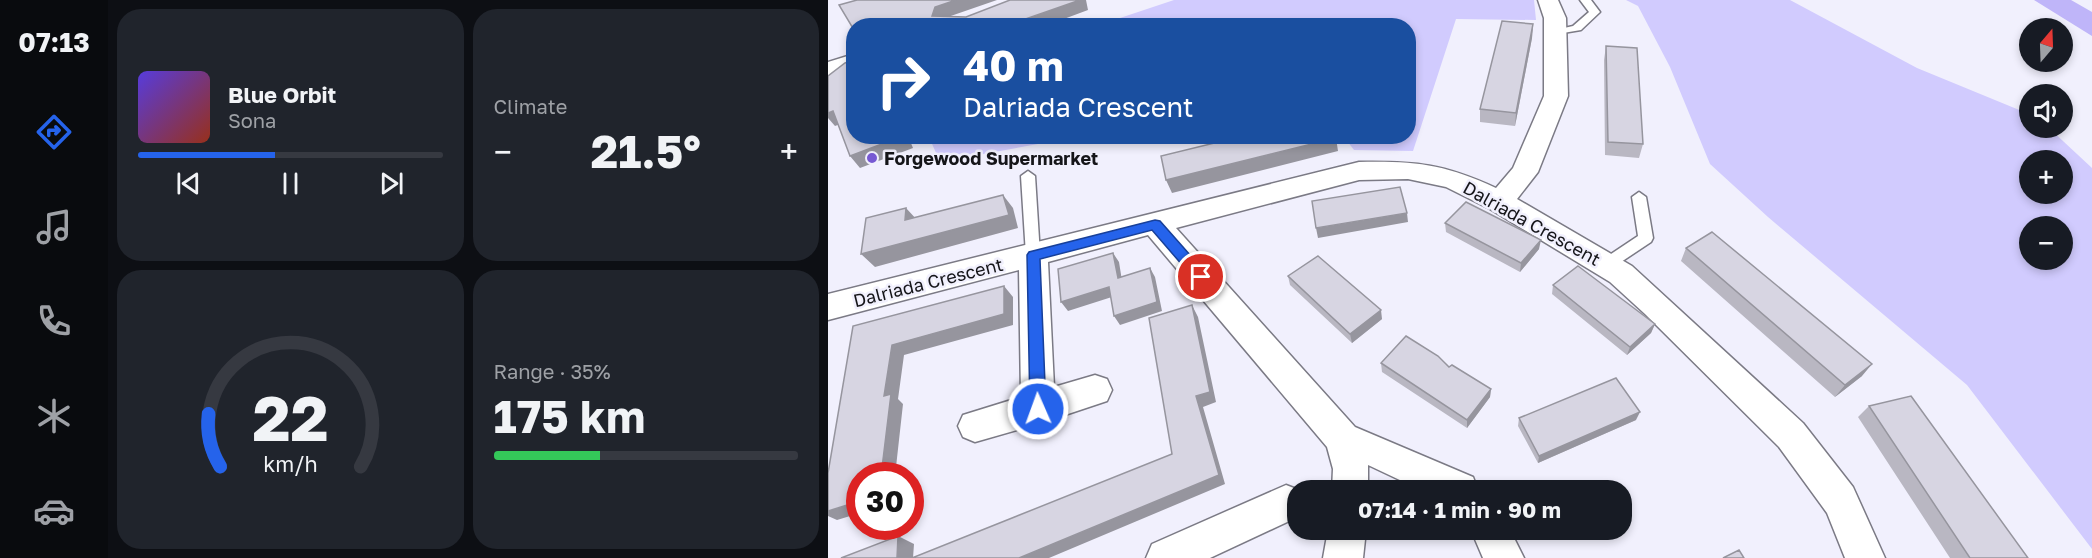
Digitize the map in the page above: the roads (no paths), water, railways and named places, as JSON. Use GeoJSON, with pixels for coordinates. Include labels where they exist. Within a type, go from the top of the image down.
{"type":"FeatureCollection","features":[{"type":"Feature","properties":{"kind":"street"},"geometry":{"type":"LineString","coordinates":[[1500,201],[1525,172],[1556,96],[1555,18],[1548,0]]}},
{"type":"Feature","properties":{"kind":"street"},"geometry":{"type":"LineString","coordinates":[[828,70],[846,64]]}},
{"type":"Feature","properties":{"kind":"street","name":"Dalriada Crescent"},"geometry":{"type":"LineString","coordinates":[[828,307],[1359,171],[1408,170],[1453,179],[1500,201],[1607,264],[1656,305],[1791,435],[1840,500],[1865,558]]}},
{"type":"Feature","properties":{"kind":"street"},"geometry":{"type":"LineString","coordinates":[[1155,224],[1343,439],[1351,469],[1350,480]]}},
{"type":"Feature","properties":{"kind":"street"},"geometry":{"type":"LineString","coordinates":[[1034,255],[1038,409]]}},
{"type":"Feature","properties":{"kind":"street"},"geometry":{"type":"LineString","coordinates":[[975,426],[1038,409],[1095,390]]}},
{"type":"Feature","properties":{"kind":"street"},"geometry":{"type":"LineString","coordinates":[[1343,439],[1371,449],[1438,480]]}},
{"type":"Feature","properties":{"kind":"street"},"geometry":{"type":"LineString","coordinates":[[1166,558],[1286,503]]}},
{"type":"Feature","properties":{"kind":"street"},"geometry":{"type":"LineString","coordinates":[[1343,558],[1346,540]]}},
{"type":"Feature","properties":{"kind":"street"},"geometry":{"type":"LineString","coordinates":[[1495,540],[1503,558]]}},
{"type":"Feature","properties":{"kind":"lane"},"geometry":{"type":"LineString","coordinates":[[1555,33],[1577,28],[1594,12],[1585,0]]}},
{"type":"Feature","properties":{"kind":"lane"},"geometry":{"type":"LineString","coordinates":[[1028,176],[1034,255]]}},
{"type":"Feature","properties":{"kind":"lane"},"geometry":{"type":"LineString","coordinates":[[1607,264],[1646,238],[1639,197]]}},
{"type":"Feature","properties":{"kind":"place","name":"Forgewood Supermarket"},"geometry":{"type":"Point","coordinates":[872,158]}}]}
